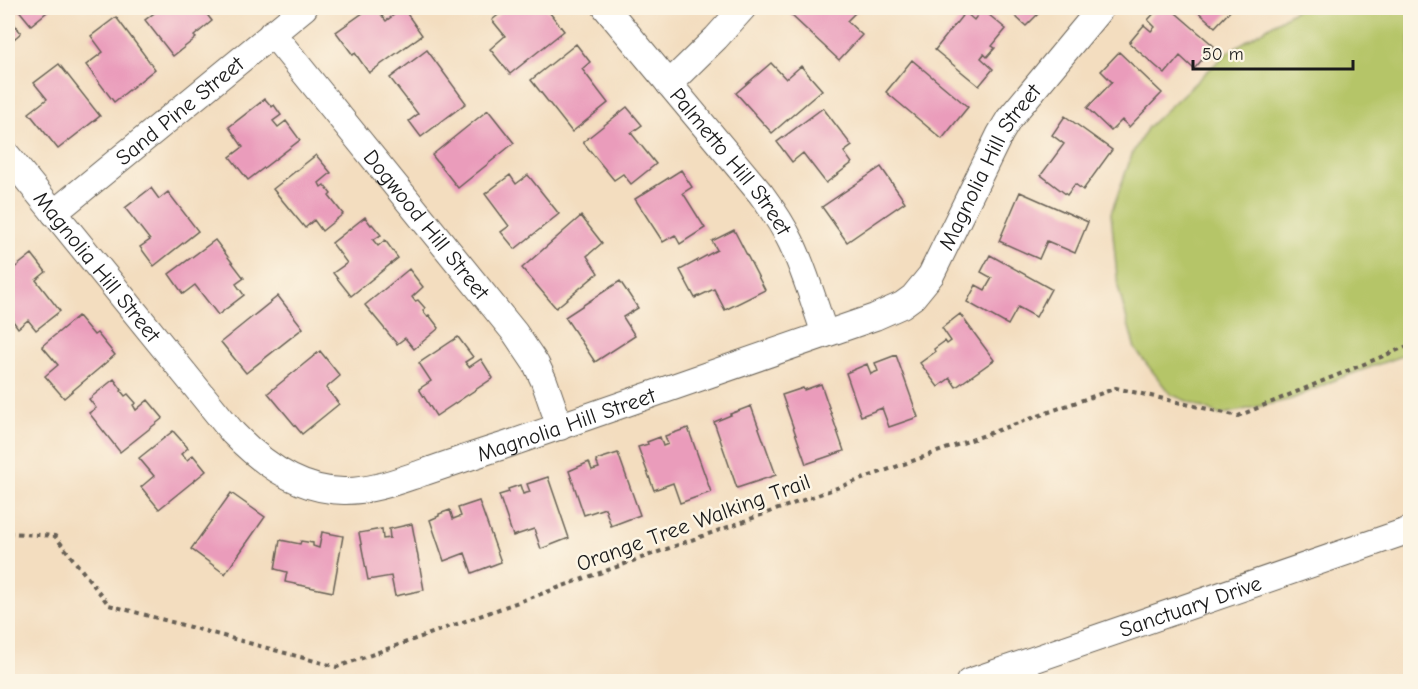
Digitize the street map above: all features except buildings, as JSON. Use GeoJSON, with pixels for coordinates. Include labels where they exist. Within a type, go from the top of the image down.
{"type":"FeatureCollection","features":[{"type":"Feature","properties":{"kind":"street","name":"Sand Pine Street"},"geometry":{"type":"LineString","coordinates":[[54,213],[304,8]]}},
{"type":"Feature","properties":{"kind":"street","name":"Palmetto Hill Street"},"geometry":{"type":"LineString","coordinates":[[606,8],[761,194],[782,225],[799,260],[825,334]]}},
{"type":"Feature","properties":{"kind":"street"},"geometry":{"type":"LineString","coordinates":[[669,84],[716,39],[743,8]]}},
{"type":"Feature","properties":{"kind":"street","name":"Magnolia Hill Street"},"geometry":{"type":"LineString","coordinates":[[8,156],[233,433],[261,459],[292,479],[329,490],[364,489],[397,481],[560,426],[889,312],[902,305],[922,286],[939,259],[1009,119],[1101,8]]}},
{"type":"Feature","properties":{"kind":"street","name":"Dogwood Hill Street"},"geometry":{"type":"LineString","coordinates":[[272,33],[515,333],[536,364],[560,426]]}},
{"type":"Feature","properties":{"kind":"street","name":"Sanctuary Drive"},"geometry":{"type":"LineString","coordinates":[[969,681],[1410,531]]}},
{"type":"Feature","properties":{"kind":"path","name":"Orange Tree Walking Trail"},"geometry":{"type":"LineString","coordinates":[[8,533],[55,536],[109,605],[337,668],[1116,388],[1238,416],[1410,345]]}},
{"type":"Feature","properties":{"kind":"green space"},"geometry":{"type":"Polygon","coordinates":[[[1299,8],[1410,8],[1410,353],[1337,379],[1292,399],[1220,415],[1170,394],[1135,349],[1118,287],[1111,213],[1133,152],[1148,127],[1228,52],[1299,8]]]}}]}
